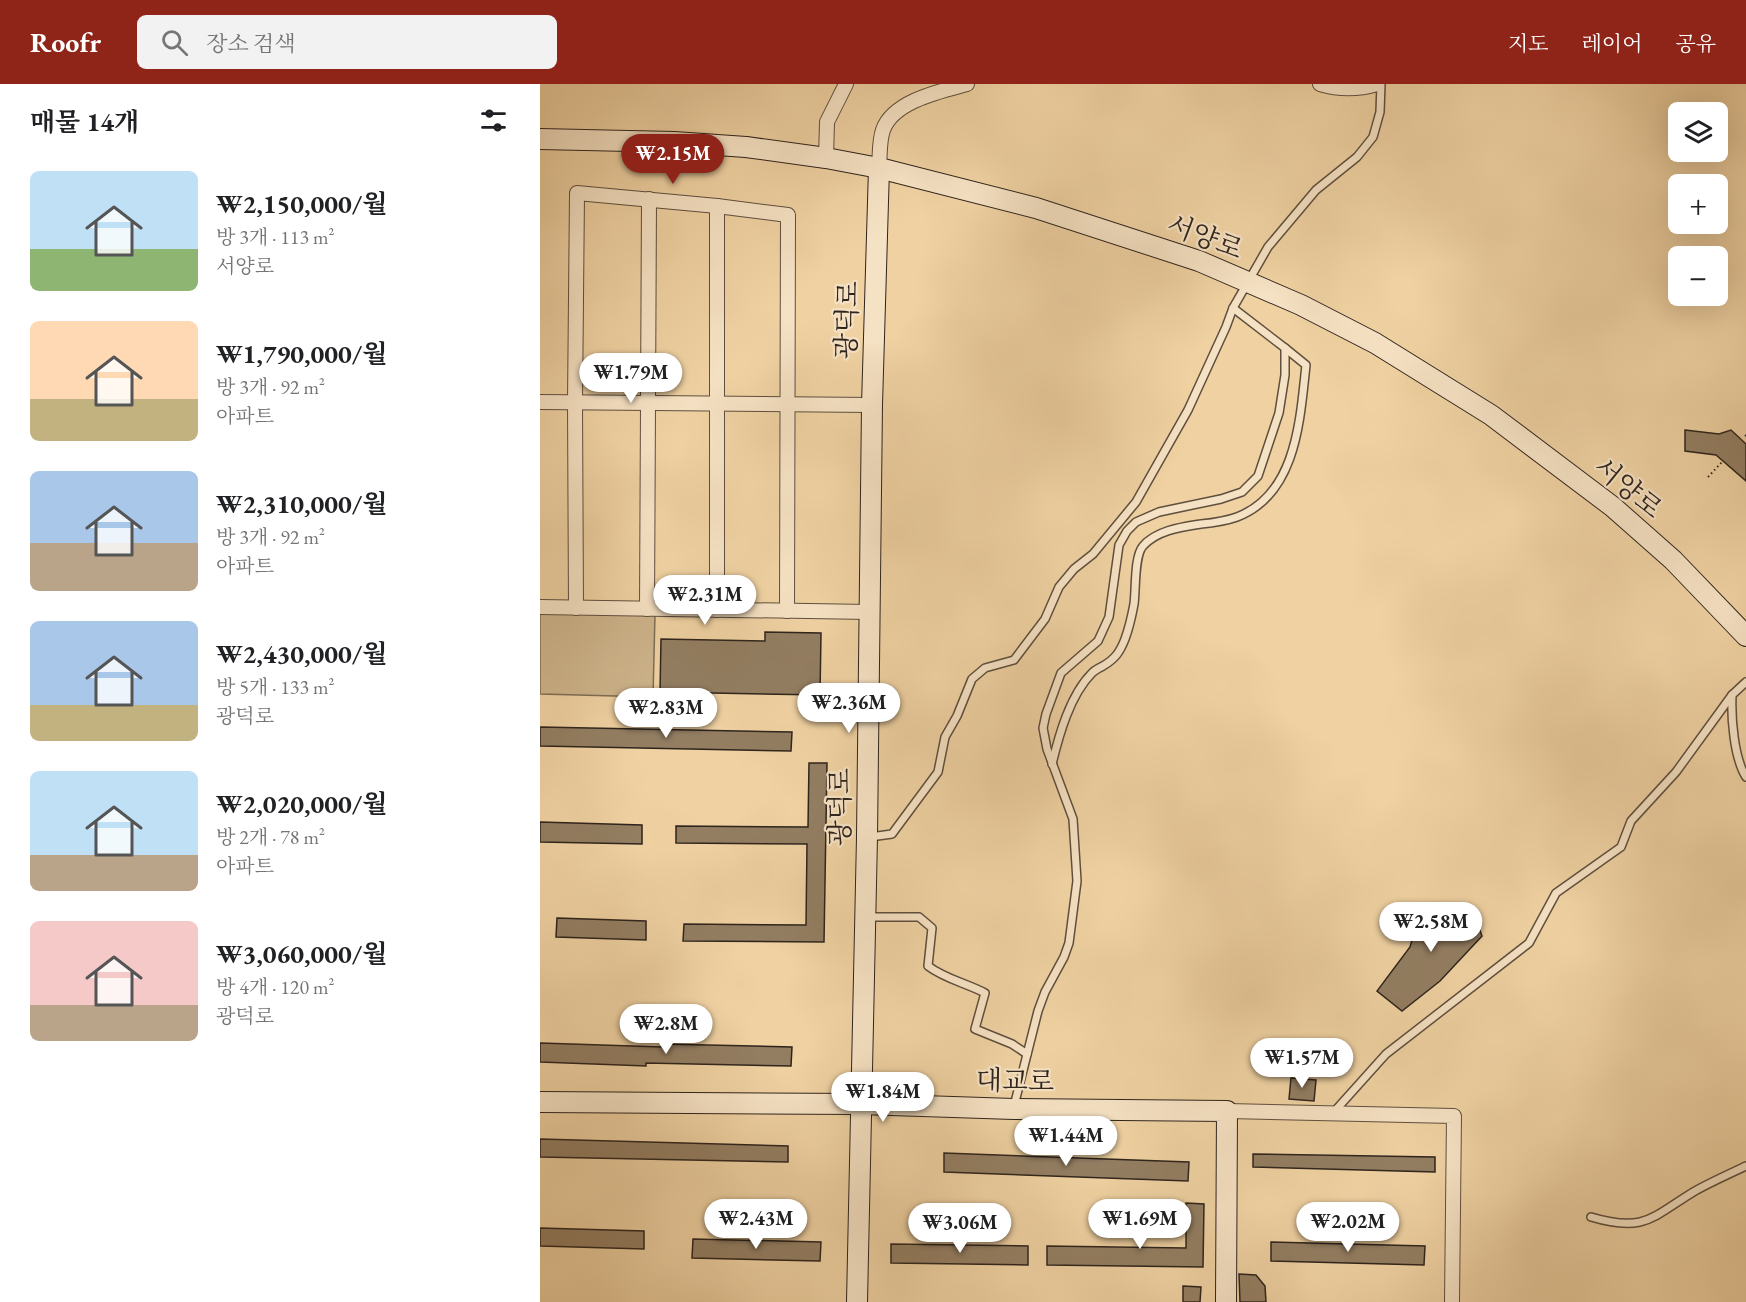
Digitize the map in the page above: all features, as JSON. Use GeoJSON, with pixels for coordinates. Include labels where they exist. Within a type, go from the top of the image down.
{"type":"FeatureCollection","features":[{"type":"Feature","properties":{"kind":"street"},"geometry":{"type":"LineString","coordinates":[[826,158],[827,122],[846,84]]}},
{"type":"Feature","properties":{"kind":"street"},"geometry":{"type":"LineString","coordinates":[[879,168],[883,130],[896,114],[915,100],[967,84]]}},
{"type":"Feature","properties":{"kind":"street"},"geometry":{"type":"LineString","coordinates":[[1320,84],[1337,89],[1362,88],[1379,84]]}},
{"type":"Feature","properties":{"kind":"street","name":"서양로"},"geometry":{"type":"LineString","coordinates":[[540,139],[674,142],[746,147],[826,158],[879,168],[1036,208],[1199,261],[1301,305],[1375,344],[1491,415],[1613,507],[1672,560],[1746,636]]}},
{"type":"Feature","properties":{"kind":"street","name":"광덕로"},"geometry":{"type":"LineString","coordinates":[[857,1302],[867,837],[872,405],[879,168]]}},
{"type":"Feature","properties":{"kind":"street"},"geometry":{"type":"LineString","coordinates":[[576,608],[577,193],[788,215],[787,611]]}},
{"type":"Feature","properties":{"kind":"street"},"geometry":{"type":"LineString","coordinates":[[648,609],[649,199]]}},
{"type":"Feature","properties":{"kind":"street"},"geometry":{"type":"LineString","coordinates":[[717,206],[717,610]]}},
{"type":"Feature","properties":{"kind":"street"},"geometry":{"type":"LineString","coordinates":[[540,402],[872,405]]}},
{"type":"Feature","properties":{"kind":"street"},"geometry":{"type":"LineString","coordinates":[[540,607],[870,612]]}},
{"type":"Feature","properties":{"kind":"street","name":"대교로"},"geometry":{"type":"LineString","coordinates":[[540,1102],[861,1104],[1014,1109],[1454,1116],[1452,1302]]}},
{"type":"Feature","properties":{"kind":"street"},"geometry":{"type":"LineString","coordinates":[[1226,1302],[1227,1111]]}},
{"type":"Feature","properties":{"kind":"lane"},"geometry":{"type":"LineString","coordinates":[[867,837],[892,834],[938,772],[945,737],[957,716],[972,680],[980,671],[1014,660],[1045,619],[1059,587],[1094,554],[1136,502],[1188,410],[1233,308],[1268,247],[1316,190],[1357,157],[1373,137],[1380,112],[1379,84]]}},
{"type":"Feature","properties":{"kind":"lane"},"geometry":{"type":"LineString","coordinates":[[1052,764],[1059,734],[1082,687],[1093,672],[1118,656],[1125,639],[1134,604],[1141,547],[1153,538],[1174,528],[1237,517],[1257,505],[1271,494],[1296,441],[1306,365],[1233,308]]}},
{"type":"Feature","properties":{"kind":"lane"},"geometry":{"type":"LineString","coordinates":[[1014,1109],[1019,1081],[1045,992],[1069,943],[1077,881],[1073,819],[1052,764],[1042,728],[1046,714],[1061,673],[1098,641],[1109,617],[1119,545],[1126,531],[1136,522],[1159,512],[1221,499],[1242,492],[1258,476],[1279,413],[1285,375],[1285,348]]}},
{"type":"Feature","properties":{"kind":"lane"},"geometry":{"type":"LineString","coordinates":[[1333,1113],[1386,1054],[1529,943],[1556,893],[1622,847],[1631,822],[1676,772],[1732,695],[1746,682]]}},
{"type":"Feature","properties":{"kind":"lane"},"geometry":{"type":"LineString","coordinates":[[1732,695],[1731,712],[1740,768],[1746,777]]}},
{"type":"Feature","properties":{"kind":"lane"},"geometry":{"type":"LineString","coordinates":[[865,917],[919,917],[932,928],[928,966],[944,977],[970,985],[985,993],[975,1029],[1012,1044],[1028,1054]]}},
{"type":"Feature","properties":{"kind":"lane"},"geometry":{"type":"LineString","coordinates":[[1591,1217],[1623,1224],[1641,1222],[1668,1210],[1697,1190],[1746,1166]]}},
{"type":"Feature","properties":{"kind":"path"},"geometry":{"type":"LineString","coordinates":[[1708,477],[1723,461]]}},
{"type":"Feature","properties":{"kind":"shaded area"},"geometry":{"type":"Polygon","coordinates":[[[540,611],[655,614],[653,697],[540,694],[540,611]]]}},
{"type":"Feature","properties":{"kind":"building"},"geometry":{"type":"Polygon","coordinates":[[[1685,430],[1719,434],[1731,430],[1746,444],[1746,481],[1716,455],[1685,451],[1685,430]]]}},
{"type":"Feature","properties":{"kind":"building"},"geometry":{"type":"Polygon","coordinates":[[[765,632],[821,633],[820,695],[660,692],[661,639],[765,641],[765,632]]]}},
{"type":"Feature","properties":{"kind":"building"},"geometry":{"type":"Polygon","coordinates":[[[540,727],[792,732],[791,751],[540,746],[540,727]]]}},
{"type":"Feature","properties":{"kind":"building"},"geometry":{"type":"Polygon","coordinates":[[[809,763],[827,763],[824,942],[683,941],[684,924],[806,925],[807,844],[676,843],[676,826],[808,827],[809,763]]]}},
{"type":"Feature","properties":{"kind":"building"},"geometry":{"type":"Polygon","coordinates":[[[540,822],[642,825],[642,844],[540,842],[540,822]]]}},
{"type":"Feature","properties":{"kind":"building"},"geometry":{"type":"Polygon","coordinates":[[[1451,904],[1473,911],[1482,936],[1440,981],[1402,1011],[1377,991],[1410,947],[1422,906],[1451,904]]]}},
{"type":"Feature","properties":{"kind":"building"},"geometry":{"type":"Polygon","coordinates":[[[557,918],[646,921],[646,940],[556,937],[557,918]]]}},
{"type":"Feature","properties":{"kind":"building"},"geometry":{"type":"Polygon","coordinates":[[[540,1043],[663,1047],[663,1044],[792,1047],[791,1066],[646,1063],[646,1066],[540,1062],[540,1043]]]}},
{"type":"Feature","properties":{"kind":"building"},"geometry":{"type":"Polygon","coordinates":[[[1291,1078],[1316,1080],[1314,1101],[1289,1099],[1291,1078]]]}},
{"type":"Feature","properties":{"kind":"building"},"geometry":{"type":"Polygon","coordinates":[[[540,1139],[788,1146],[788,1162],[540,1157],[540,1139]]]}},
{"type":"Feature","properties":{"kind":"building"},"geometry":{"type":"Polygon","coordinates":[[[944,1153],[1189,1162],[1188,1181],[944,1172],[944,1153]]]}},
{"type":"Feature","properties":{"kind":"building"},"geometry":{"type":"Polygon","coordinates":[[[1253,1154],[1435,1157],[1435,1172],[1253,1167],[1253,1154]]]}},
{"type":"Feature","properties":{"kind":"building"},"geometry":{"type":"Polygon","coordinates":[[[1186,1203],[1204,1204],[1203,1267],[1047,1265],[1047,1246],[1186,1248],[1186,1203]]]}},
{"type":"Feature","properties":{"kind":"building"},"geometry":{"type":"Polygon","coordinates":[[[540,1228],[644,1231],[644,1249],[540,1246],[540,1228]]]}},
{"type":"Feature","properties":{"kind":"building"},"geometry":{"type":"Polygon","coordinates":[[[693,1239],[821,1242],[820,1261],[692,1258],[693,1239]]]}},
{"type":"Feature","properties":{"kind":"building"},"geometry":{"type":"Polygon","coordinates":[[[1271,1242],[1425,1246],[1424,1265],[1271,1261],[1271,1242]]]}},
{"type":"Feature","properties":{"kind":"building"},"geometry":{"type":"Polygon","coordinates":[[[891,1244],[1028,1246],[1028,1265],[891,1263],[891,1244]]]}},
{"type":"Feature","properties":{"kind":"building"},"geometry":{"type":"Polygon","coordinates":[[[1239,1274],[1256,1275],[1265,1286],[1266,1302],[1240,1302],[1239,1274]]]}},
{"type":"Feature","properties":{"kind":"building"},"geometry":{"type":"Polygon","coordinates":[[[1183,1286],[1201,1287],[1200,1302],[1183,1302],[1183,1286]]]}}]}
